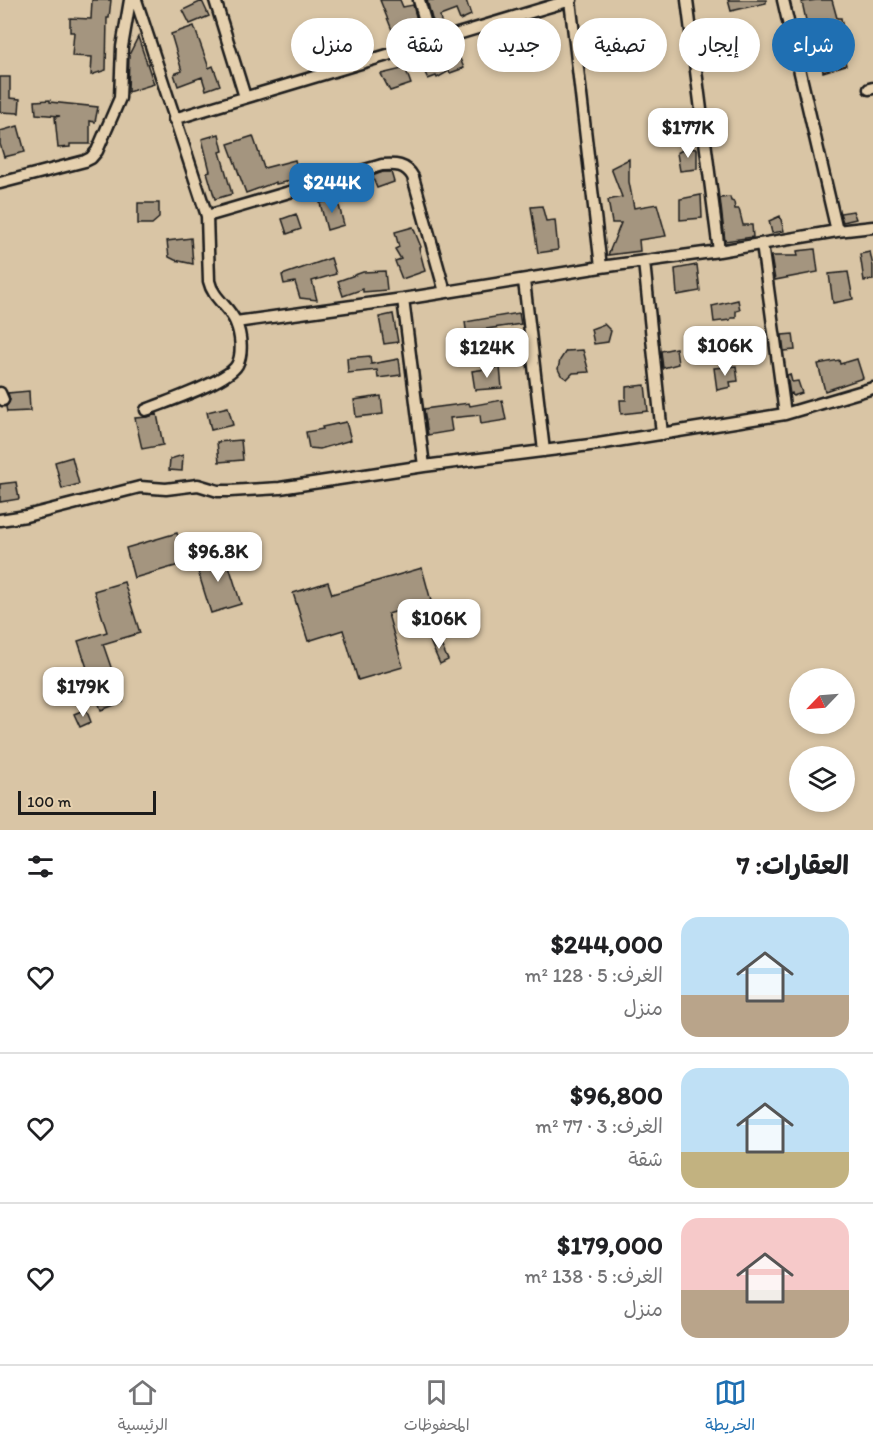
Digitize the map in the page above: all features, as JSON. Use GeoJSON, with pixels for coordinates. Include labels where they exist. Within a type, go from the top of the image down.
{"type":"FeatureCollection","features":[{"type":"Feature","properties":{"kind":"street"},"geometry":{"type":"LineString","coordinates":[[0,183],[85,161],[97,151],[120,98],[122,47],[130,0]]}},
{"type":"Feature","properties":{"kind":"street"},"geometry":{"type":"LineString","coordinates":[[136,0],[207,216],[210,290],[236,322],[240,354],[237,365],[228,374],[146,410]]}},
{"type":"Feature","properties":{"kind":"street"},"geometry":{"type":"LineString","coordinates":[[215,0],[245,97]]}},
{"type":"Feature","properties":{"kind":"street"},"geometry":{"type":"LineString","coordinates":[[419,0],[424,18]]}},
{"type":"Feature","properties":{"kind":"street"},"geometry":{"type":"LineString","coordinates":[[465,32],[570,0],[601,267]]}},
{"type":"Feature","properties":{"kind":"street"},"geometry":{"type":"LineString","coordinates":[[687,0],[719,251]]}},
{"type":"Feature","properties":{"kind":"street"},"geometry":{"type":"LineString","coordinates":[[783,0],[837,231]]}},
{"type":"Feature","properties":{"kind":"street"},"geometry":{"type":"LineString","coordinates":[[174,119],[386,55]]}},
{"type":"Feature","properties":{"kind":"street"},"geometry":{"type":"LineString","coordinates":[[207,216],[382,165],[403,166],[410,171],[445,292]]}},
{"type":"Feature","properties":{"kind":"street"},"geometry":{"type":"LineString","coordinates":[[236,322],[524,281],[601,267],[873,227]]}},
{"type":"Feature","properties":{"kind":"street"},"geometry":{"type":"LineString","coordinates":[[762,244],[785,414]]}},
{"type":"Feature","properties":{"kind":"street"},"geometry":{"type":"LineString","coordinates":[[644,262],[662,434]]}},
{"type":"Feature","properties":{"kind":"street"},"geometry":{"type":"LineString","coordinates":[[524,281],[544,451]]}},
{"type":"Feature","properties":{"kind":"street"},"geometry":{"type":"LineString","coordinates":[[403,299],[424,466]]}},
{"type":"Feature","properties":{"kind":"street"},"geometry":{"type":"LineString","coordinates":[[0,520],[26,516],[140,488],[166,489],[198,485],[218,491],[230,491],[280,488],[662,434],[785,414],[873,388]]}},
{"type":"Feature","properties":{"kind":"building"},"geometry":{"type":"Polygon","coordinates":[[[92,0],[111,0],[109,18],[107,18],[106,70],[91,75],[92,57],[72,56],[74,32],[70,32],[70,18],[91,19],[92,0]]]}},
{"type":"Feature","properties":{"kind":"building"},"geometry":{"type":"Polygon","coordinates":[[[380,0],[400,0],[403,7],[413,5],[416,18],[387,18],[380,0]]]}},
{"type":"Feature","properties":{"kind":"building"},"geometry":{"type":"Polygon","coordinates":[[[427,0],[466,0],[471,15],[459,18],[456,10],[440,16],[440,18],[432,18],[427,0]]]}},
{"type":"Feature","properties":{"kind":"building"},"geometry":{"type":"Polygon","coordinates":[[[728,0],[766,0],[766,3],[731,11],[728,0]]]}},
{"type":"Feature","properties":{"kind":"building"},"geometry":{"type":"Polygon","coordinates":[[[832,0],[837,18],[805,18],[802,2],[832,0]]]}},
{"type":"Feature","properties":{"kind":"building"},"geometry":{"type":"Polygon","coordinates":[[[202,1],[209,16],[190,24],[183,10],[202,1]]]}},
{"type":"Feature","properties":{"kind":"building"},"geometry":{"type":"Polygon","coordinates":[[[194,26],[209,68],[213,66],[220,85],[206,90],[202,77],[178,86],[174,74],[182,71],[171,34],[194,26]]]}},
{"type":"Feature","properties":{"kind":"building"},"geometry":{"type":"Polygon","coordinates":[[[138,37],[154,84],[128,92],[129,55],[138,37]]]}},
{"type":"Feature","properties":{"kind":"building"},"geometry":{"type":"Polygon","coordinates":[[[408,72],[411,84],[390,91],[381,74],[408,72]]]}},
{"type":"Feature","properties":{"kind":"building"},"geometry":{"type":"Polygon","coordinates":[[[425,72],[447,72],[437,78],[436,76],[428,79],[425,72]]]}},
{"type":"Feature","properties":{"kind":"building"},"geometry":{"type":"Polygon","coordinates":[[[0,77],[10,77],[10,98],[20,99],[19,113],[0,112],[0,77]]]}},
{"type":"Feature","properties":{"kind":"building"},"geometry":{"type":"Polygon","coordinates":[[[50,100],[50,102],[98,107],[95,122],[90,121],[90,144],[70,144],[70,147],[58,148],[55,117],[60,116],[36,114],[35,101],[50,100]]]}},
{"type":"Feature","properties":{"kind":"building"},"geometry":{"type":"Polygon","coordinates":[[[18,126],[25,152],[4,157],[0,144],[0,131],[18,126]]]}},
{"type":"Feature","properties":{"kind":"building"},"geometry":{"type":"Polygon","coordinates":[[[219,134],[223,151],[220,152],[232,194],[215,199],[207,172],[210,171],[202,139],[219,134]]]}},
{"type":"Feature","properties":{"kind":"building"},"geometry":{"type":"Polygon","coordinates":[[[253,136],[264,168],[295,160],[300,179],[276,184],[276,182],[246,193],[228,144],[253,136]]]}},
{"type":"Feature","properties":{"kind":"building"},"geometry":{"type":"Polygon","coordinates":[[[686,148],[697,149],[697,169],[680,171],[677,153],[686,148]]]}},
{"type":"Feature","properties":{"kind":"building"},"geometry":{"type":"Polygon","coordinates":[[[629,159],[629,182],[634,208],[657,204],[666,236],[639,240],[640,251],[608,255],[621,223],[612,223],[608,200],[622,197],[611,168],[629,159]]]}},
{"type":"Feature","properties":{"kind":"building"},"geometry":{"type":"Polygon","coordinates":[[[391,172],[394,182],[377,188],[372,176],[391,172]]]}},
{"type":"Feature","properties":{"kind":"building"},"geometry":{"type":"Polygon","coordinates":[[[701,195],[702,218],[680,220],[680,199],[701,195]]]}},
{"type":"Feature","properties":{"kind":"building"},"geometry":{"type":"Polygon","coordinates":[[[730,197],[735,209],[739,209],[743,225],[752,225],[753,237],[725,241],[720,198],[730,197]]]}},
{"type":"Feature","properties":{"kind":"building"},"geometry":{"type":"Polygon","coordinates":[[[337,198],[344,225],[327,230],[320,203],[337,198]]]}},
{"type":"Feature","properties":{"kind":"building"},"geometry":{"type":"Polygon","coordinates":[[[138,203],[159,203],[159,218],[152,224],[138,224],[138,203]]]}},
{"type":"Feature","properties":{"kind":"building"},"geometry":{"type":"Polygon","coordinates":[[[542,206],[546,221],[555,220],[558,250],[538,253],[531,207],[542,206]]]}},
{"type":"Feature","properties":{"kind":"building"},"geometry":{"type":"Polygon","coordinates":[[[853,211],[856,219],[843,222],[840,213],[853,211]]]}},
{"type":"Feature","properties":{"kind":"building"},"geometry":{"type":"Polygon","coordinates":[[[296,214],[301,229],[287,234],[282,219],[296,214]]]}},
{"type":"Feature","properties":{"kind":"building"},"geometry":{"type":"Polygon","coordinates":[[[780,216],[784,231],[772,233],[769,221],[780,216]]]}},
{"type":"Feature","properties":{"kind":"building"},"geometry":{"type":"Polygon","coordinates":[[[413,227],[421,247],[419,248],[425,271],[402,279],[395,261],[401,259],[395,249],[399,247],[395,232],[413,227]]]}},
{"type":"Feature","properties":{"kind":"building"},"geometry":{"type":"Polygon","coordinates":[[[191,238],[193,264],[169,257],[167,241],[191,238]]]}},
{"type":"Feature","properties":{"kind":"building"},"geometry":{"type":"Polygon","coordinates":[[[815,249],[818,272],[775,280],[771,256],[798,256],[797,251],[815,249]]]}},
{"type":"Feature","properties":{"kind":"building"},"geometry":{"type":"Polygon","coordinates":[[[870,252],[873,280],[864,281],[860,254],[870,252]]]}},
{"type":"Feature","properties":{"kind":"building"},"geometry":{"type":"Polygon","coordinates":[[[331,258],[336,274],[312,281],[317,300],[300,298],[295,282],[284,284],[282,275],[331,258]]]}},
{"type":"Feature","properties":{"kind":"building"},"geometry":{"type":"Polygon","coordinates":[[[697,265],[700,291],[677,295],[675,269],[697,265]]]}},
{"type":"Feature","properties":{"kind":"building"},"geometry":{"type":"Polygon","coordinates":[[[385,271],[387,290],[363,292],[363,289],[343,296],[338,281],[363,272],[385,271]]]}},
{"type":"Feature","properties":{"kind":"building"},"geometry":{"type":"Polygon","coordinates":[[[848,272],[853,299],[833,303],[829,274],[848,272]]]}},
{"type":"Feature","properties":{"kind":"building"},"geometry":{"type":"Polygon","coordinates":[[[738,300],[740,310],[736,311],[736,318],[714,322],[712,306],[738,300]]]}},
{"type":"Feature","properties":{"kind":"building"},"geometry":{"type":"Polygon","coordinates":[[[519,313],[521,324],[480,330],[482,347],[469,350],[465,322],[519,313]]]}},
{"type":"Feature","properties":{"kind":"building"},"geometry":{"type":"Polygon","coordinates":[[[393,314],[398,342],[384,344],[379,317],[393,314]]]}},
{"type":"Feature","properties":{"kind":"building"},"geometry":{"type":"Polygon","coordinates":[[[604,324],[611,331],[608,342],[594,344],[591,329],[604,324]]]}},
{"type":"Feature","properties":{"kind":"building"},"geometry":{"type":"Polygon","coordinates":[[[793,334],[795,350],[784,351],[782,335],[793,334]]]}},
{"type":"Feature","properties":{"kind":"building"},"geometry":{"type":"Polygon","coordinates":[[[676,348],[678,364],[663,368],[661,351],[676,348]]]}},
{"type":"Feature","properties":{"kind":"building"},"geometry":{"type":"Polygon","coordinates":[[[583,350],[589,372],[573,373],[567,379],[561,375],[558,369],[560,360],[566,351],[583,350]]]}},
{"type":"Feature","properties":{"kind":"building"},"geometry":{"type":"Polygon","coordinates":[[[370,356],[371,364],[399,359],[401,375],[378,378],[377,370],[348,373],[347,358],[370,356]]]}},
{"type":"Feature","properties":{"kind":"building"},"geometry":{"type":"Polygon","coordinates":[[[857,359],[863,378],[825,391],[818,364],[839,360],[840,364],[857,359]]]}},
{"type":"Feature","properties":{"kind":"building"},"geometry":{"type":"Polygon","coordinates":[[[736,366],[738,381],[730,382],[731,387],[717,390],[714,368],[736,366]]]}},
{"type":"Feature","properties":{"kind":"building"},"geometry":{"type":"Polygon","coordinates":[[[500,367],[502,388],[475,390],[472,371],[500,367]]]}},
{"type":"Feature","properties":{"kind":"building"},"geometry":{"type":"Polygon","coordinates":[[[790,374],[792,382],[798,381],[802,393],[793,396],[792,393],[790,394],[787,375],[790,374]]]}},
{"type":"Feature","properties":{"kind":"building"},"geometry":{"type":"Polygon","coordinates":[[[645,385],[648,411],[621,414],[620,400],[626,400],[626,387],[645,385]]]}},
{"type":"Feature","properties":{"kind":"building"},"geometry":{"type":"Polygon","coordinates":[[[29,391],[30,411],[7,412],[6,407],[10,400],[8,393],[29,391]]]}},
{"type":"Feature","properties":{"kind":"building"},"geometry":{"type":"Polygon","coordinates":[[[381,396],[383,414],[356,417],[354,400],[381,396]]]}},
{"type":"Feature","properties":{"kind":"building"},"geometry":{"type":"Polygon","coordinates":[[[502,400],[506,420],[481,424],[480,415],[450,418],[452,431],[428,435],[424,409],[469,403],[470,406],[502,400]]]}},
{"type":"Feature","properties":{"kind":"building"},"geometry":{"type":"Polygon","coordinates":[[[228,407],[233,425],[211,430],[207,412],[228,407]]]}},
{"type":"Feature","properties":{"kind":"building"},"geometry":{"type":"Polygon","coordinates":[[[157,414],[163,445],[142,449],[135,418],[157,414]]]}},
{"type":"Feature","properties":{"kind":"building"},"geometry":{"type":"Polygon","coordinates":[[[346,422],[351,440],[320,449],[309,448],[306,432],[346,422]]]}},
{"type":"Feature","properties":{"kind":"building"},"geometry":{"type":"Polygon","coordinates":[[[241,440],[243,460],[219,462],[217,442],[241,440]]]}},
{"type":"Feature","properties":{"kind":"building"},"geometry":{"type":"Polygon","coordinates":[[[183,455],[182,471],[169,470],[170,459],[183,455]]]}},
{"type":"Feature","properties":{"kind":"building"},"geometry":{"type":"Polygon","coordinates":[[[72,457],[79,484],[62,489],[55,462],[72,457]]]}},
{"type":"Feature","properties":{"kind":"building"},"geometry":{"type":"Polygon","coordinates":[[[16,482],[19,499],[0,502],[0,484],[16,482]]]}},
{"type":"Feature","properties":{"kind":"building"},"geometry":{"type":"Polygon","coordinates":[[[177,533],[186,563],[134,578],[126,548],[177,533]]]}},
{"type":"Feature","properties":{"kind":"building"},"geometry":{"type":"Polygon","coordinates":[[[225,553],[241,604],[211,613],[195,562],[225,553]]]}},
{"type":"Feature","properties":{"kind":"building"},"geometry":{"type":"Polygon","coordinates":[[[422,568],[431,601],[388,614],[403,667],[358,680],[343,630],[308,641],[293,593],[328,582],[332,594],[422,568]]]}},
{"type":"Feature","properties":{"kind":"building"},"geometry":{"type":"Polygon","coordinates":[[[124,582],[140,633],[103,644],[123,702],[101,710],[78,641],[107,632],[94,591],[124,582]]]}},
{"type":"Feature","properties":{"kind":"building"},"geometry":{"type":"Polygon","coordinates":[[[437,636],[448,660],[440,664],[429,639],[437,636]]]}},
{"type":"Feature","properties":{"kind":"building"},"geometry":{"type":"Polygon","coordinates":[[[86,709],[91,722],[80,727],[74,714],[86,709]]]}}]}
